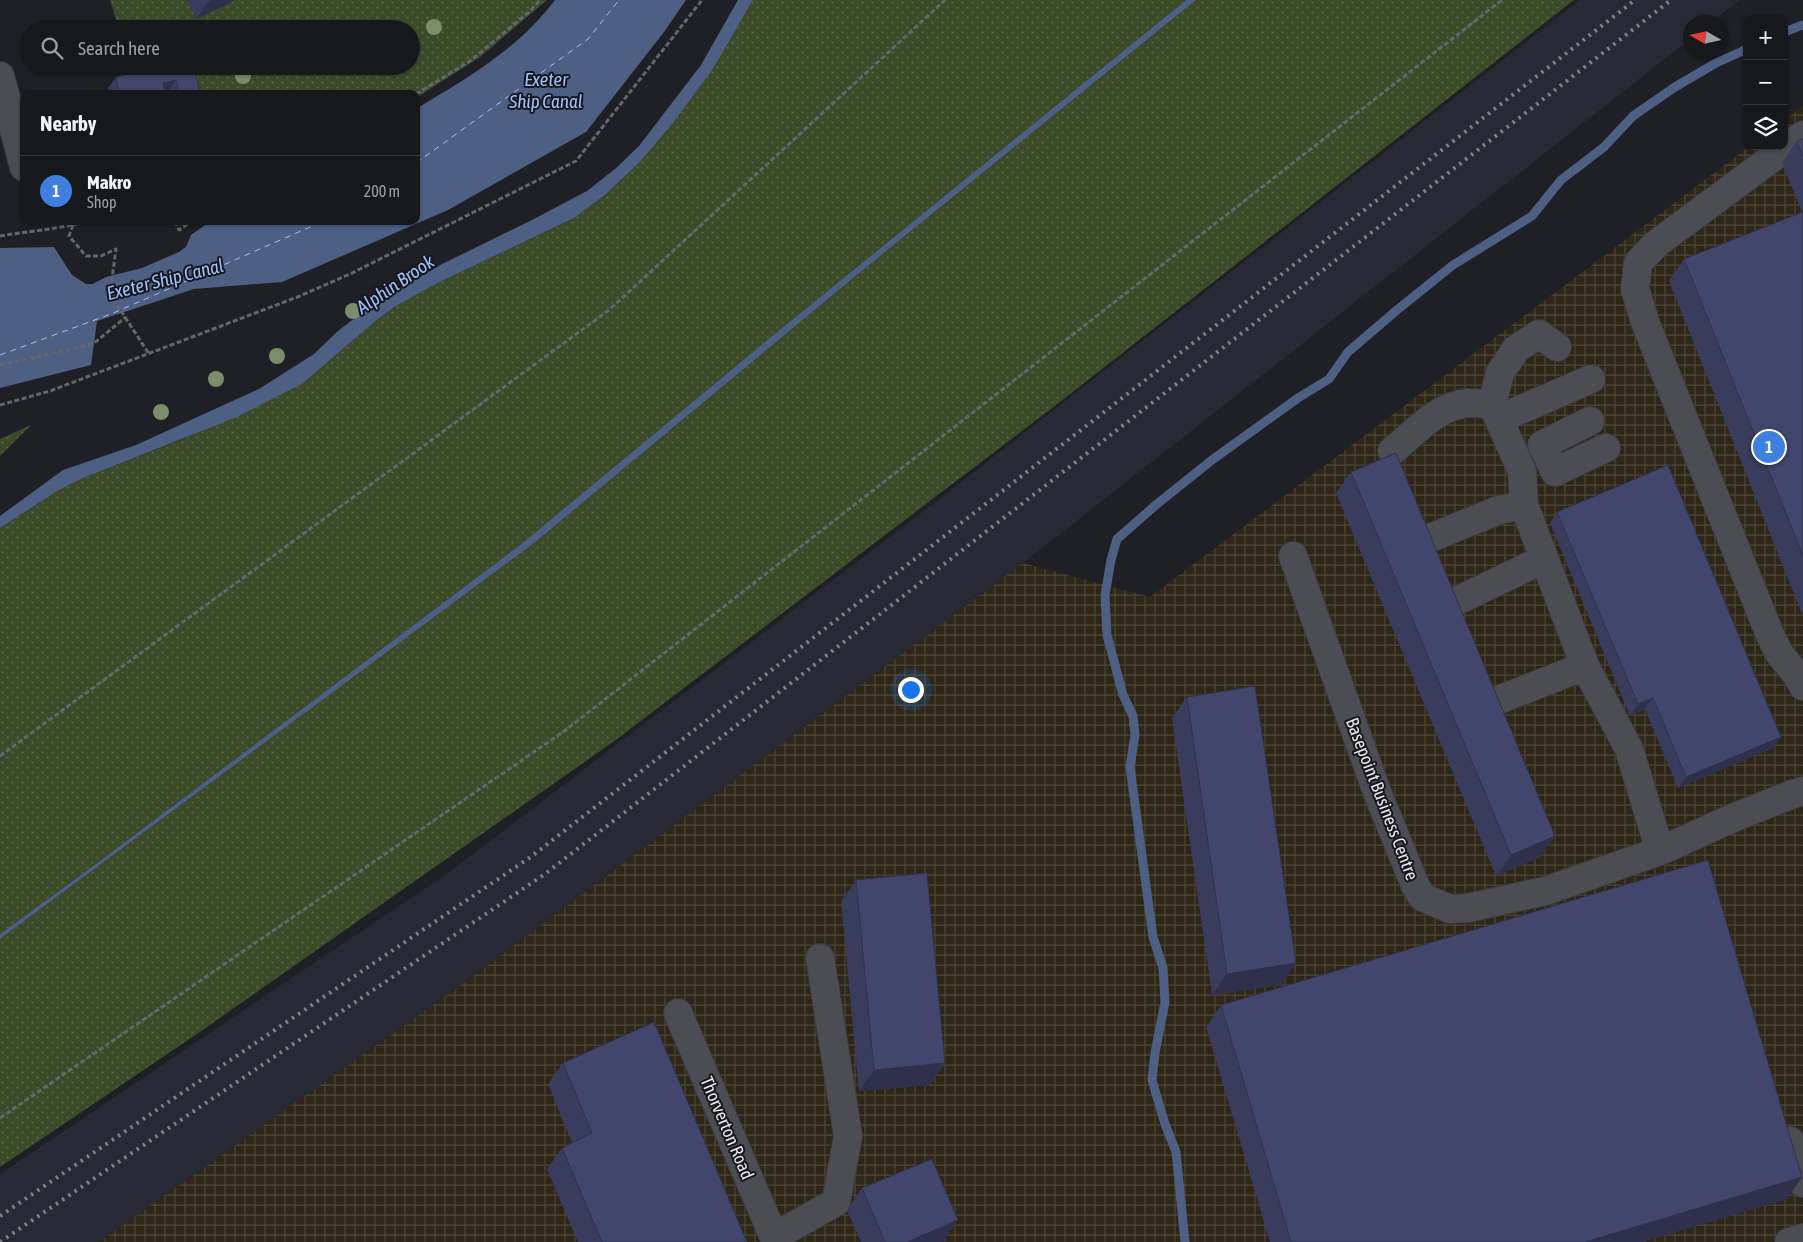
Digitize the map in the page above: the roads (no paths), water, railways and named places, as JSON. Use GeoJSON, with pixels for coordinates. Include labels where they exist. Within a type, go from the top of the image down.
{"type":"FeatureCollection","features":[{"type":"Feature","properties":{"kind":"street"},"geometry":{"type":"LineString","coordinates":[[0,76],[20,152]]}},
{"type":"Feature","properties":{"kind":"street"},"geometry":{"type":"LineString","coordinates":[[1801,680],[1779,653],[1770,635],[1645,322],[1635,289],[1638,263],[1656,244],[1803,135]]}},
{"type":"Feature","properties":{"kind":"street"},"geometry":{"type":"LineString","coordinates":[[1557,347],[1539,334],[1516,348],[1500,373],[1495,411],[1522,471],[1524,504],[1585,666],[1629,749],[1660,851]]}},
{"type":"Feature","properties":{"kind":"street"},"geometry":{"type":"LineString","coordinates":[[1392,451],[1426,421],[1447,409],[1466,403],[1495,411],[1591,379]]}},
{"type":"Feature","properties":{"kind":"street"},"geometry":{"type":"LineString","coordinates":[[1590,421],[1542,445],[1555,472],[1606,448]]}},
{"type":"Feature","properties":{"kind":"street"},"geometry":{"type":"LineString","coordinates":[[1522,471],[1548,459]]}},
{"type":"Feature","properties":{"kind":"street"},"geometry":{"type":"LineString","coordinates":[[1420,542],[1499,510],[1524,504]]}},
{"type":"Feature","properties":{"kind":"street","name":"Basepoint Business Centre"},"geometry":{"type":"LineString","coordinates":[[1293,556],[1377,792],[1415,884],[1422,897],[1436,904],[1450,909],[1468,908],[1545,891],[1660,851],[1800,790]]}},
{"type":"Feature","properties":{"kind":"street"},"geometry":{"type":"LineString","coordinates":[[1444,608],[1544,559]]}},
{"type":"Feature","properties":{"kind":"street"},"geometry":{"type":"LineString","coordinates":[[1488,704],[1585,666]]}},
{"type":"Feature","properties":{"kind":"street"},"geometry":{"type":"LineString","coordinates":[[775,1240],[836,1202],[848,1136],[820,958]]}},
{"type":"Feature","properties":{"kind":"street","name":"Thorverton Road"},"geometry":{"type":"LineString","coordinates":[[678,1013],[775,1240]]}},
{"type":"Feature","properties":{"kind":"street"},"geometry":{"type":"LineString","coordinates":[[1783,1118],[1803,1183]]}},
{"type":"Feature","properties":{"kind":"street"},"geometry":{"type":"LineString","coordinates":[[1789,1242],[1803,1238]]}},
{"type":"Feature","properties":{"kind":"water","name":"Exeter Ship Canal"},"geometry":{"type":"Polygon","coordinates":[[[555,0],[686,0],[664,32],[586,132],[448,210],[420,222],[420,107],[491,61],[525,34],[555,0]]]}},
{"type":"Feature","properties":{"kind":"water"},"geometry":{"type":"Polygon","coordinates":[[[738,0],[753,0],[713,69],[672,124],[640,162],[605,195],[574,218],[438,283],[396,306],[379,318],[302,384],[237,417],[81,479],[59,490],[0,528],[0,516],[63,470],[136,445],[259,389],[314,354],[338,331],[372,305],[442,264],[587,191],[615,169],[639,146],[701,65],[738,0]]]}},
{"type":"Feature","properties":{"kind":"water"},"geometry":{"type":"Polygon","coordinates":[[[1186,0],[1196,0],[863,270],[533,544],[0,939],[0,934],[520,545],[772,336],[1186,0]]]}},
{"type":"Feature","properties":{"kind":"water","name":"Exeter Ship Canal"},"geometry":{"type":"Polygon","coordinates":[[[205,225],[413,225],[282,282],[194,289],[97,321],[91,365],[0,388],[0,248],[54,247],[72,275],[86,284],[93,284],[106,277],[142,268],[179,252],[186,247],[191,235],[205,225]]]}},
{"type":"Feature","properties":{"kind":"waterway"},"geometry":{"type":"LineString","coordinates":[[1788,31],[1803,25]]}},
{"type":"Feature","properties":{"kind":"waterway"},"geometry":{"type":"LineString","coordinates":[[1185,1242],[1176,1152],[1165,1124],[1152,1080],[1165,1002],[1163,968],[1153,937],[1130,767],[1135,735],[1133,716],[1123,695],[1107,635],[1105,595],[1117,539],[1212,460],[1298,398],[1329,379],[1348,352],[1453,265],[1532,216],[1561,180],[1604,147],[1633,116],[1675,87],[1716,63],[1743,51]]}},
{"type":"Feature","properties":{"kind":"railway"},"geometry":{"type":"LineString","coordinates":[[0,1216],[532,856],[1635,0]]}},
{"type":"Feature","properties":{"kind":"railway"},"geometry":{"type":"LineString","coordinates":[[0,1242],[545,874],[1671,0]]}},
{"type":"Feature","properties":{"kind":"place","name":"Makro"},"geometry":{"type":"Point","coordinates":[1769,447]}},
{"type":"Feature","properties":{"kind":"water label","name":"Alphin Brook"},"geometry":{"type":"Point","coordinates":[395,284]}}]}
